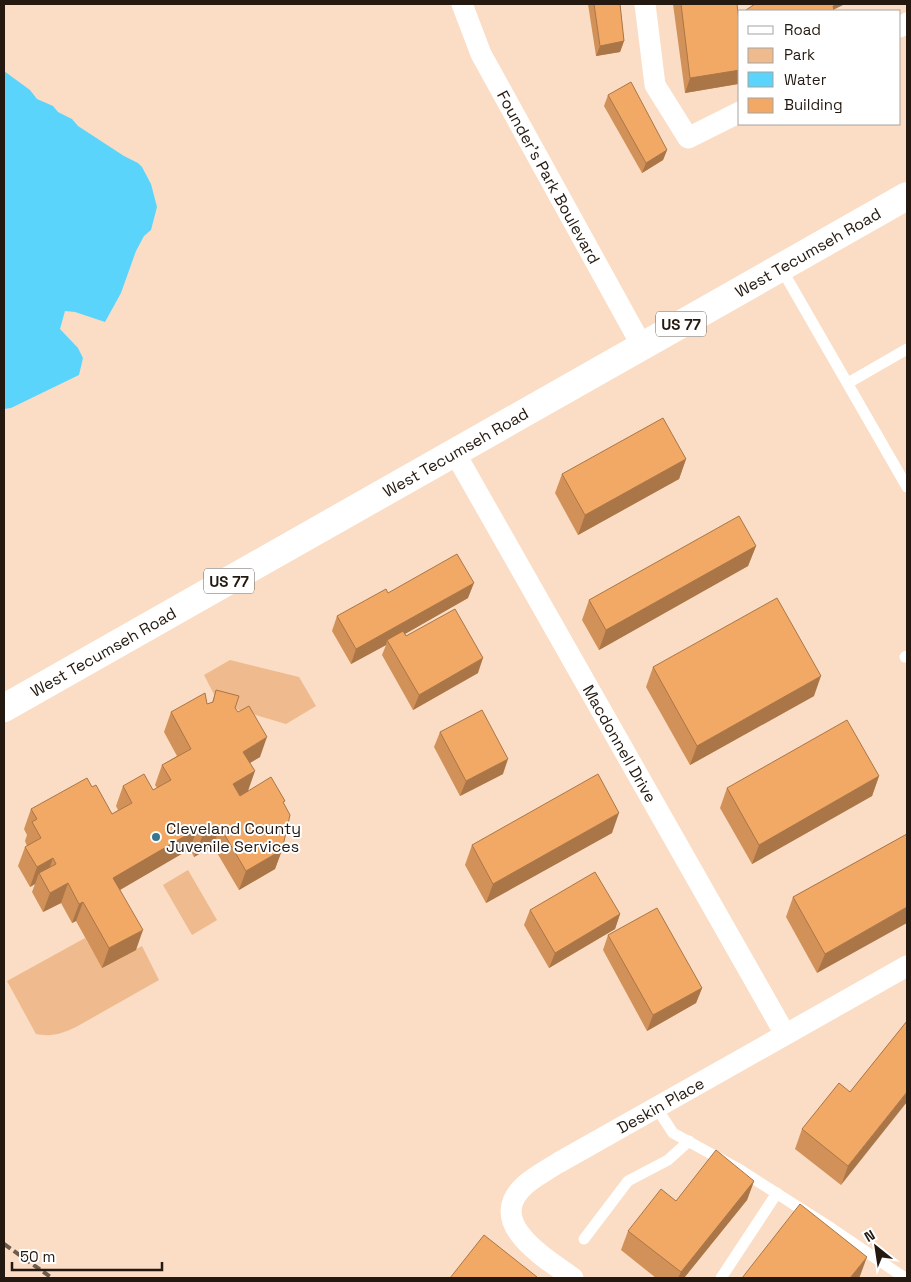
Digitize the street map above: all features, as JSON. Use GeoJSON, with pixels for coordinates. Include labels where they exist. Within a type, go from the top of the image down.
{"type":"FeatureCollection","features":[{"type":"Feature","properties":{"kind":"main road","name":"West Tecumseh Road"},"geometry":{"type":"LineString","coordinates":[[4,708],[907,196]]}},
{"type":"Feature","properties":{"kind":"street","name":"Founder's Park Boulevard"},"geometry":{"type":"LineString","coordinates":[[462,4],[480,54],[642,346]]}},
{"type":"Feature","properties":{"kind":"street"},"geometry":{"type":"LineString","coordinates":[[645,4],[655,85],[688,138],[738,113]]}},
{"type":"Feature","properties":{"kind":"street","name":"Macdonnell Drive"},"geometry":{"type":"LineString","coordinates":[[455,453],[786,1034]]}},
{"type":"Feature","properties":{"kind":"street","name":"Deskin Place"},"geometry":{"type":"LineString","coordinates":[[574,1278],[536,1251],[519,1235],[515,1227],[512,1210],[516,1195],[525,1185],[537,1176],[656,1107],[907,966]]}},
{"type":"Feature","properties":{"kind":"lane"},"geometry":{"type":"LineString","coordinates":[[781,268],[907,486]]}},
{"type":"Feature","properties":{"kind":"lane"},"geometry":{"type":"LineString","coordinates":[[848,383],[907,349]]}},
{"type":"Feature","properties":{"kind":"lane"},"geometry":{"type":"LineString","coordinates":[[656,1107],[673,1133],[737,1168],[905,1278]]}},
{"type":"Feature","properties":{"kind":"lane"},"geometry":{"type":"LineString","coordinates":[[584,1239],[628,1181],[668,1160],[689,1141]]}},
{"type":"Feature","properties":{"kind":"lane"},"geometry":{"type":"LineString","coordinates":[[722,1278],[777,1193]]}},
{"type":"Feature","properties":{"kind":"green space"},"geometry":{"type":"Polygon","coordinates":[[[230,660],[299,677],[316,706],[286,724],[219,704],[204,675],[230,660]]]}},
{"type":"Feature","properties":{"kind":"green space"},"geometry":{"type":"Polygon","coordinates":[[[188,870],[217,920],[192,935],[163,885],[188,870]]]}},
{"type":"Feature","properties":{"kind":"green space"},"geometry":{"type":"Polygon","coordinates":[[[85,938],[102,967],[142,946],[159,980],[76,1027],[52,1035],[36,1034],[7,981],[85,938]]]}},
{"type":"Feature","properties":{"kind":"water"},"geometry":{"type":"Polygon","coordinates":[[[4,71],[30,90],[37,99],[53,106],[58,112],[72,119],[78,126],[138,163],[151,184],[157,207],[151,230],[144,236],[136,251],[121,293],[105,322],[75,312],[65,311],[60,329],[78,348],[83,358],[79,375],[11,408],[4,409],[4,71]]]}},
{"type":"Feature","properties":{"kind":"building"},"geometry":{"type":"Polygon","coordinates":[[[594,4],[620,4],[624,41],[600,46],[594,4]]]}},
{"type":"Feature","properties":{"kind":"building"},"geometry":{"type":"Polygon","coordinates":[[[681,4],[737,4],[738,70],[690,78],[681,4]]]}},
{"type":"Feature","properties":{"kind":"building"},"geometry":{"type":"Polygon","coordinates":[[[755,4],[837,4],[833,6],[834,10],[746,10],[755,4]]]}},
{"type":"Feature","properties":{"kind":"building"},"geometry":{"type":"Polygon","coordinates":[[[631,82],[667,150],[646,163],[608,95],[631,82]]]}},
{"type":"Feature","properties":{"kind":"building"},"geometry":{"type":"Polygon","coordinates":[[[663,418],[686,459],[585,515],[562,474],[663,418]]]}},
{"type":"Feature","properties":{"kind":"building"},"geometry":{"type":"Polygon","coordinates":[[[739,516],[756,546],[606,630],[589,600],[739,516]]]}},
{"type":"Feature","properties":{"kind":"building"},"geometry":{"type":"Polygon","coordinates":[[[457,554],[474,583],[356,649],[337,616],[386,589],[388,593],[457,554]]]}},
{"type":"Feature","properties":{"kind":"building"},"geometry":{"type":"Polygon","coordinates":[[[777,598],[821,676],[697,746],[653,667],[777,598]]]}},
{"type":"Feature","properties":{"kind":"building"},"geometry":{"type":"Polygon","coordinates":[[[455,609],[483,658],[419,695],[387,640],[403,631],[406,636],[455,609]]]}},
{"type":"Feature","properties":{"kind":"building","name":"Cleveland County Juvenile Services"},"geometry":{"type":"Polygon","coordinates":[[[216,690],[239,696],[235,708],[238,712],[249,706],[267,737],[243,752],[255,771],[233,784],[240,796],[271,777],[285,801],[283,802],[290,815],[282,850],[246,871],[220,827],[202,837],[197,829],[113,878],[143,930],[109,948],[83,902],[79,904],[68,883],[50,893],[39,873],[56,864],[53,858],[37,867],[25,847],[41,838],[32,822],[37,819],[31,809],[87,778],[92,787],[96,785],[112,814],[132,803],[123,786],[144,774],[153,790],[171,780],[162,765],[191,749],[171,712],[205,693],[207,704],[213,702],[216,690]]]}},
{"type":"Feature","properties":{"kind":"building"},"geometry":{"type":"Polygon","coordinates":[[[482,710],[508,759],[466,781],[440,732],[482,710]]]}},
{"type":"Feature","properties":{"kind":"building"},"geometry":{"type":"Polygon","coordinates":[[[847,720],[879,776],[759,845],[727,788],[847,720]]]}},
{"type":"Feature","properties":{"kind":"building"},"geometry":{"type":"Polygon","coordinates":[[[598,774],[619,813],[493,884],[472,845],[598,774]]]}},
{"type":"Feature","properties":{"kind":"building"},"geometry":{"type":"Polygon","coordinates":[[[907,834],[907,907],[825,954],[793,897],[907,834]]]}},
{"type":"Feature","properties":{"kind":"building"},"geometry":{"type":"Polygon","coordinates":[[[595,872],[620,914],[555,953],[530,910],[595,872]]]}},
{"type":"Feature","properties":{"kind":"building"},"geometry":{"type":"Polygon","coordinates":[[[657,908],[702,988],[653,1015],[608,935],[657,908]]]}},
{"type":"Feature","properties":{"kind":"building"},"geometry":{"type":"Polygon","coordinates":[[[907,1021],[907,1092],[848,1166],[802,1129],[839,1083],[850,1092],[907,1021]]]}},
{"type":"Feature","properties":{"kind":"building"},"geometry":{"type":"Polygon","coordinates":[[[716,1150],[754,1181],[681,1272],[628,1231],[661,1189],[676,1201],[716,1150]]]}},
{"type":"Feature","properties":{"kind":"building"},"geometry":{"type":"Polygon","coordinates":[[[800,1204],[867,1257],[850,1278],[742,1278],[800,1204]]]}},
{"type":"Feature","properties":{"kind":"building"},"geometry":{"type":"Polygon","coordinates":[[[484,1235],[537,1277],[450,1278],[484,1235]]]}},
{"type":"Feature","properties":{"kind":"railway"},"geometry":{"type":"LineString","coordinates":[[4,1244],[52,1278]]}},
{"type":"Feature","properties":{"kind":"place","name":"Cleveland County Juvenile Services"},"geometry":{"type":"Point","coordinates":[156,837]}}]}
